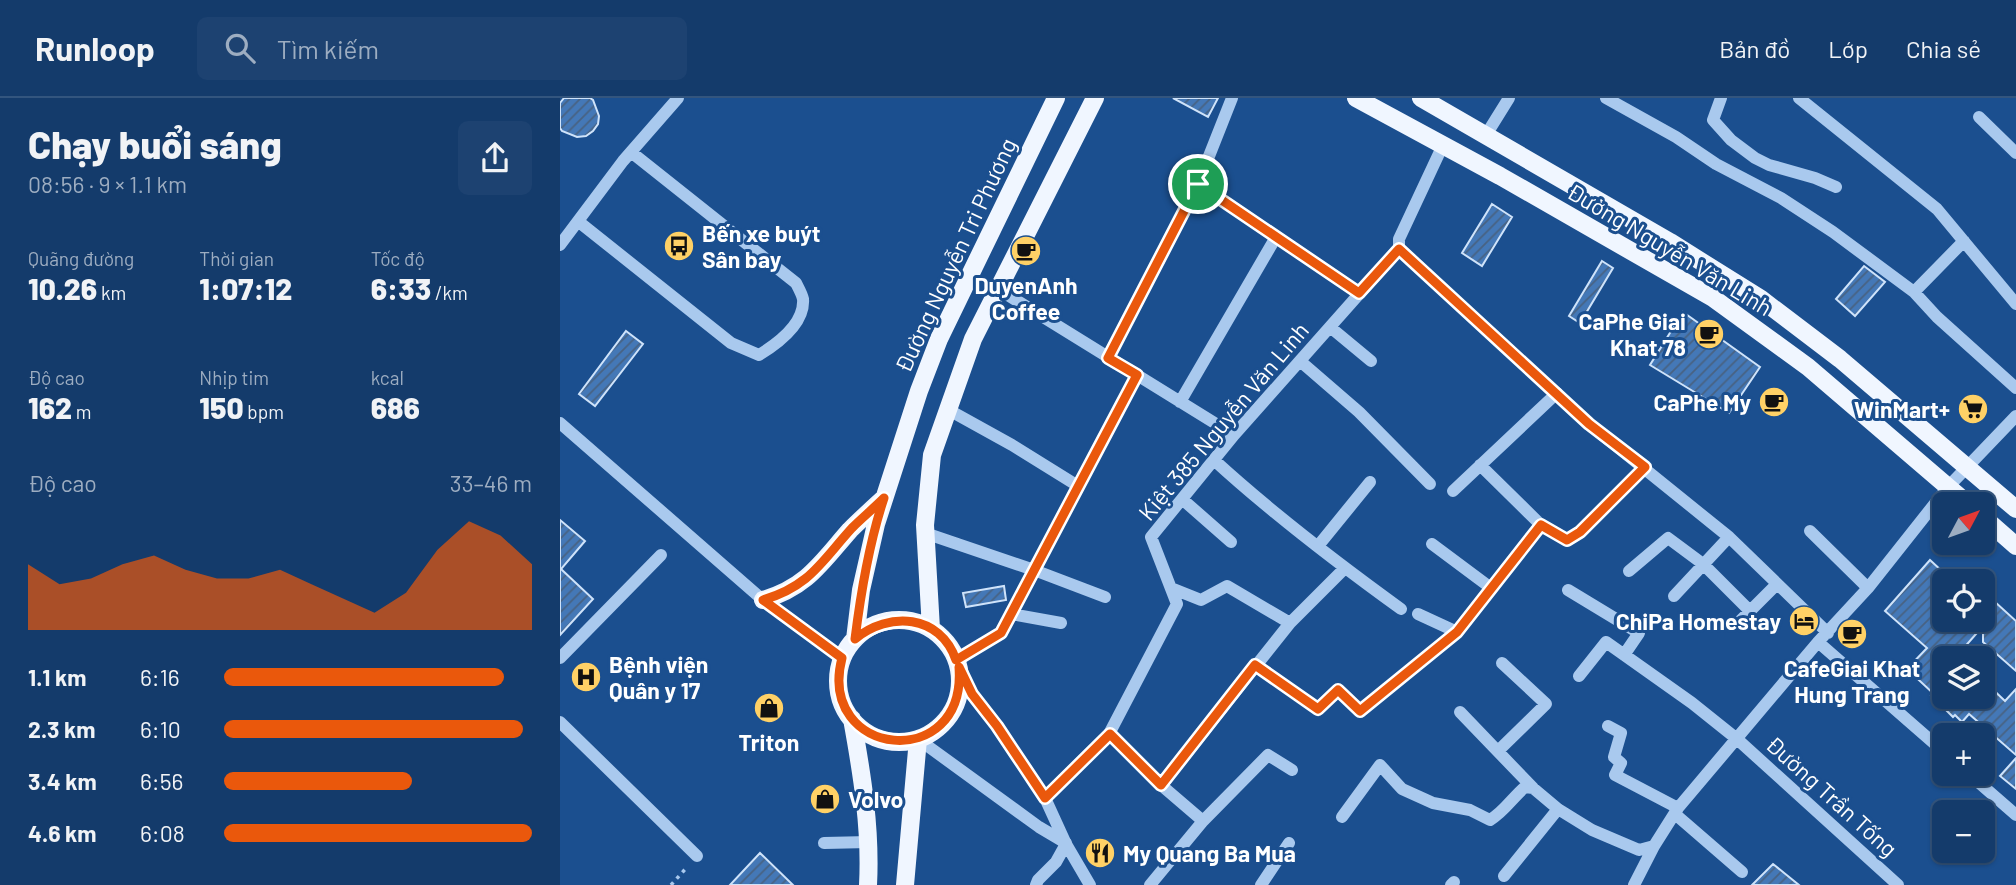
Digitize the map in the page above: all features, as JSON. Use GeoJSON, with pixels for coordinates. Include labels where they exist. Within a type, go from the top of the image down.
{"type":"FeatureCollection","features":[{"type":"Feature","properties":{"kind":"main road","name":"Đường Nguyễn Tri Phương"},"geometry":{"type":"LineString","coordinates":[[855,639],[861,590],[876,524],[919,391],[939,339],[1056,98]]}},
{"type":"Feature","properties":{"kind":"main road"},"geometry":{"type":"LineString","coordinates":[[931,629],[925,533],[933,455],[947,409],[973,339],[1095,98]]}},
{"type":"Feature","properties":{"kind":"main road","name":"Đường Nguyễn Văn Linh"},"geometry":{"type":"LineString","coordinates":[[1356,98],[1500,176],[1713,298],[1798,359],[1871,418],[1954,492]]}},
{"type":"Feature","properties":{"kind":"main road","name":"Đường Nguyễn Văn Linh"},"geometry":{"type":"LineString","coordinates":[[1421,98],[1670,242],[1789,320],[1840,359],[2016,509]]}},
{"type":"Feature","properties":{"kind":"main road"},"geometry":{"type":"LineString","coordinates":[[1500,176],[1514,151]]}},
{"type":"Feature","properties":{"kind":"main road"},"geometry":{"type":"LineString","coordinates":[[1657,265],[1670,242]]}},
{"type":"Feature","properties":{"kind":"main road"},"geometry":{"type":"LineString","coordinates":[[763,600],[784,594],[817,570],[852,529],[884,498]]}},
{"type":"Feature","properties":{"kind":"main road"},"geometry":{"type":"LineString","coordinates":[[1995,528],[2016,547]]}},
{"type":"Feature","properties":{"kind":"main road"},"geometry":{"type":"LineString","coordinates":[[891,620],[918,623],[931,629],[943,639],[958,664],[960,684],[957,701],[949,717],[937,729],[918,739],[900,742],[882,739],[865,731],[852,719],[843,705],[838,673],[842,658],[865,630],[891,620]]}},
{"type":"Feature","properties":{"kind":"main road"},"geometry":{"type":"LineString","coordinates":[[852,719],[869,842],[869,885]]}},
{"type":"Feature","properties":{"kind":"main road"},"geometry":{"type":"LineString","coordinates":[[905,885],[918,739]]}},
{"type":"Feature","properties":{"kind":"street"},"geometry":{"type":"LineString","coordinates":[[560,245],[631,152],[678,98]]}},
{"type":"Feature","properties":{"kind":"street"},"geometry":{"type":"LineString","coordinates":[[1108,358],[1198,184],[1232,98]]}},
{"type":"Feature","properties":{"kind":"street"},"geometry":{"type":"LineString","coordinates":[[1486,135],[1509,98]]}},
{"type":"Feature","properties":{"kind":"street"},"geometry":{"type":"LineString","coordinates":[[1606,98],[1676,137],[1716,164],[1781,198],[1833,232],[1914,292],[1937,317],[2016,388]]}},
{"type":"Feature","properties":{"kind":"street"},"geometry":{"type":"LineString","coordinates":[[1721,98],[1713,120],[1739,146],[1769,165],[1811,176],[1836,187]]}},
{"type":"Feature","properties":{"kind":"street"},"geometry":{"type":"LineString","coordinates":[[1799,98],[1937,209],[2016,303]]}},
{"type":"Feature","properties":{"kind":"street"},"geometry":{"type":"LineString","coordinates":[[1979,117],[2016,153]]}},
{"type":"Feature","properties":{"kind":"street","name":"Kiệt 385 Nguyễn Văn Linh"},"geometry":{"type":"LineString","coordinates":[[1045,798],[1110,734],[1177,604],[1151,537],[1234,435],[1399,249],[1399,239],[1443,145]]}},
{"type":"Feature","properties":{"kind":"street"},"geometry":{"type":"LineString","coordinates":[[579,222],[731,343],[759,355],[780,342],[797,321],[803,299],[796,283],[631,152]]}},
{"type":"Feature","properties":{"kind":"street"},"geometry":{"type":"LineString","coordinates":[[1198,184],[1359,293]]}},
{"type":"Feature","properties":{"kind":"street"},"geometry":{"type":"LineString","coordinates":[[1180,402],[1276,237]]}},
{"type":"Feature","properties":{"kind":"street"},"geometry":{"type":"LineString","coordinates":[[1914,292],[1964,241]]}},
{"type":"Feature","properties":{"kind":"street"},"geometry":{"type":"LineString","coordinates":[[1399,249],[1589,424],[1729,537],[1777,583],[1823,637],[1932,741]]}},
{"type":"Feature","properties":{"kind":"street"},"geometry":{"type":"LineString","coordinates":[[998,289],[1234,435]]}},
{"type":"Feature","properties":{"kind":"street"},"geometry":{"type":"LineString","coordinates":[[1330,327],[1371,361]]}},
{"type":"Feature","properties":{"kind":"street"},"geometry":{"type":"LineString","coordinates":[[1300,361],[1359,412],[1430,484]]}},
{"type":"Feature","properties":{"kind":"street"},"geometry":{"type":"LineString","coordinates":[[1090,885],[1066,844],[1045,798],[972,694],[958,664],[1001,633],[1137,375]]}},
{"type":"Feature","properties":{"kind":"street"},"geometry":{"type":"LineString","coordinates":[[1453,491],[1557,393]]}},
{"type":"Feature","properties":{"kind":"street"},"geometry":{"type":"LineString","coordinates":[[947,409],[1012,444],[1078,486]]}},
{"type":"Feature","properties":{"kind":"street"},"geometry":{"type":"LineString","coordinates":[[1634,885],[1654,846],[1677,811],[1823,637],[1868,588],[1948,487],[2016,416]]}},
{"type":"Feature","properties":{"kind":"street"},"geometry":{"type":"LineString","coordinates":[[560,423],[763,600],[842,658]]}},
{"type":"Feature","properties":{"kind":"street"},"geometry":{"type":"LineString","coordinates":[[1214,460],[1261,502],[1401,608]]}},
{"type":"Feature","properties":{"kind":"street"},"geometry":{"type":"LineString","coordinates":[[1480,465],[1541,525],[1567,540],[1580,532],[1645,467]]}},
{"type":"Feature","properties":{"kind":"street"},"geometry":{"type":"LineString","coordinates":[[1318,546],[1370,482]]}},
{"type":"Feature","properties":{"kind":"street"},"geometry":{"type":"LineString","coordinates":[[1182,499],[1231,542]]}},
{"type":"Feature","properties":{"kind":"street"},"geometry":{"type":"LineString","coordinates":[[1255,665],[1318,709],[1338,690],[1360,711],[1457,632],[1541,525]]}},
{"type":"Feature","properties":{"kind":"street"},"geometry":{"type":"LineString","coordinates":[[1810,531],[1868,588]]}},
{"type":"Feature","properties":{"kind":"street"},"geometry":{"type":"LineString","coordinates":[[925,533],[1034,569],[1105,597]]}},
{"type":"Feature","properties":{"kind":"street"},"geometry":{"type":"LineString","coordinates":[[1674,596],[1729,537]]}},
{"type":"Feature","properties":{"kind":"street"},"geometry":{"type":"LineString","coordinates":[[1629,571],[1668,538],[1703,564],[1745,616],[1777,583]]}},
{"type":"Feature","properties":{"kind":"street"},"geometry":{"type":"LineString","coordinates":[[1432,544],[1491,588]]}},
{"type":"Feature","properties":{"kind":"street"},"geometry":{"type":"LineString","coordinates":[[560,658],[661,555]]}},
{"type":"Feature","properties":{"kind":"street"},"geometry":{"type":"LineString","coordinates":[[1161,785],[1290,622],[1345,568]]}},
{"type":"Feature","properties":{"kind":"street"},"geometry":{"type":"LineString","coordinates":[[1171,588],[1201,600],[1227,586],[1290,622]]}},
{"type":"Feature","properties":{"kind":"street"},"geometry":{"type":"LineString","coordinates":[[1568,590],[1639,633],[1624,655],[1606,642],[1579,676]]}},
{"type":"Feature","properties":{"kind":"street"},"geometry":{"type":"LineString","coordinates":[[1011,614],[1061,623]]}},
{"type":"Feature","properties":{"kind":"street"},"geometry":{"type":"LineString","coordinates":[[1418,614],[1457,632]]}},
{"type":"Feature","properties":{"kind":"street","name":"Đường Trần Tống"},"geometry":{"type":"LineString","coordinates":[[1624,655],[1737,738],[1898,885]]}},
{"type":"Feature","properties":{"kind":"street"},"geometry":{"type":"LineString","coordinates":[[1499,751],[1546,704],[1502,663]]}},
{"type":"Feature","properties":{"kind":"street"},"geometry":{"type":"LineString","coordinates":[[1460,712],[1534,788],[1559,809],[1592,830],[1639,850],[1654,846]]}},
{"type":"Feature","properties":{"kind":"street"},"geometry":{"type":"LineString","coordinates":[[560,722],[697,856]]}},
{"type":"Feature","properties":{"kind":"street"},"geometry":{"type":"LineString","coordinates":[[1608,726],[1621,733],[1614,757],[1621,763],[1615,775],[1677,811],[1742,872]]}},
{"type":"Feature","properties":{"kind":"street"},"geometry":{"type":"LineString","coordinates":[[1110,734],[1161,785],[1203,821]]}},
{"type":"Feature","properties":{"kind":"street"},"geometry":{"type":"LineString","coordinates":[[918,739],[1066,844]]}},
{"type":"Feature","properties":{"kind":"street"},"geometry":{"type":"LineString","coordinates":[[1150,885],[1203,821],[1268,755],[1292,770]]}},
{"type":"Feature","properties":{"kind":"street"},"geometry":{"type":"LineString","coordinates":[[1342,817],[1380,765],[1402,789],[1433,803],[1470,810],[1490,820],[1503,812],[1511,799],[1525,787],[1534,788]]}},
{"type":"Feature","properties":{"kind":"street"},"geometry":{"type":"LineString","coordinates":[[1983,786],[2016,815]]}},
{"type":"Feature","properties":{"kind":"street"},"geometry":{"type":"LineString","coordinates":[[1504,876],[1559,809]]}},
{"type":"Feature","properties":{"kind":"street"},"geometry":{"type":"LineString","coordinates":[[824,843],[869,842]]}},
{"type":"Feature","properties":{"kind":"street"},"geometry":{"type":"LineString","coordinates":[[1261,885],[1289,843]]}},
{"type":"Feature","properties":{"kind":"street"},"geometry":{"type":"LineString","coordinates":[[1036,885],[1056,862],[1066,844]]}},
{"type":"Feature","properties":{"kind":"path"},"geometry":{"type":"LineString","coordinates":[[671,885],[697,856]]}},
{"type":"Feature","properties":{"kind":"building"},"geometry":{"type":"Polygon","coordinates":[[[564,98],[593,100],[599,116],[593,131],[586,136],[577,137],[562,131],[560,103],[564,98]]]}},
{"type":"Feature","properties":{"kind":"building"},"geometry":{"type":"Polygon","coordinates":[[[1173,98],[1218,98],[1208,117],[1173,98]]]}},
{"type":"Feature","properties":{"kind":"building"},"geometry":{"type":"Polygon","coordinates":[[[1492,204],[1512,217],[1482,266],[1462,253],[1492,204]]]}},
{"type":"Feature","properties":{"kind":"building"},"geometry":{"type":"Polygon","coordinates":[[[1602,261],[1613,268],[1580,323],[1569,316],[1602,261]]]}},
{"type":"Feature","properties":{"kind":"building"},"geometry":{"type":"Polygon","coordinates":[[[1864,266],[1885,282],[1855,316],[1836,299],[1864,266]]]}},
{"type":"Feature","properties":{"kind":"building"},"geometry":{"type":"Polygon","coordinates":[[[1683,312],[1760,367],[1729,413],[1650,365],[1683,312]]]}},
{"type":"Feature","properties":{"kind":"building"},"geometry":{"type":"Polygon","coordinates":[[[626,331],[643,344],[595,406],[579,394],[626,331]]]}},
{"type":"Feature","properties":{"kind":"building"},"geometry":{"type":"Polygon","coordinates":[[[560,520],[585,541],[561,569],[593,599],[560,635],[560,520]]]}},
{"type":"Feature","properties":{"kind":"building"},"geometry":{"type":"Polygon","coordinates":[[[1930,560],[1940,569],[1932,569],[1932,632],[1978,632],[1966,646],[1932,646],[1932,692],[1907,669],[1927,648],[1885,611],[1930,560]]]}},
{"type":"Feature","properties":{"kind":"building"},"geometry":{"type":"Polygon","coordinates":[[[1004,586],[1006,600],[966,607],[963,593],[1004,586]]]}},
{"type":"Feature","properties":{"kind":"building"},"geometry":{"type":"Polygon","coordinates":[[[1995,602],[2016,621],[2016,671],[1995,653],[1995,646],[1988,646],[1983,642],[1983,632],[1995,632],[1995,602]]]}},
{"type":"Feature","properties":{"kind":"building"},"geometry":{"type":"Polygon","coordinates":[[[2016,689],[2016,755],[1995,737],[1995,723],[1979,723],[1969,714],[1962,722],[1955,715],[1953,717],[1945,709],[1995,709],[1995,691],[2005,701],[2016,689]]]}},
{"type":"Feature","properties":{"kind":"building"},"geometry":{"type":"Polygon","coordinates":[[[2016,758],[2016,789],[2000,776],[2016,758]]]}},
{"type":"Feature","properties":{"kind":"building"},"geometry":{"type":"Polygon","coordinates":[[[760,853],[793,885],[730,885],[760,853]]]}},
{"type":"Feature","properties":{"kind":"building"},"geometry":{"type":"Polygon","coordinates":[[[1773,864],[1799,885],[1752,885],[1773,864]]]}},
{"type":"Feature","properties":{"kind":"place","name":"Bến xe buýt Sân bay"},"geometry":{"type":"Point","coordinates":[679,246]}},
{"type":"Feature","properties":{"kind":"place","name":"DuyenAnh Coffee"},"geometry":{"type":"Point","coordinates":[1026,251]}},
{"type":"Feature","properties":{"kind":"place","name":"CaPhe Giai Khat 78"},"geometry":{"type":"Point","coordinates":[1709,334]}},
{"type":"Feature","properties":{"kind":"place","name":"CaPhe My"},"geometry":{"type":"Point","coordinates":[1774,402]}},
{"type":"Feature","properties":{"kind":"place","name":"WinMart+"},"geometry":{"type":"Point","coordinates":[1973,409]}},
{"type":"Feature","properties":{"kind":"place","name":"ChiPa Homestay"},"geometry":{"type":"Point","coordinates":[1804,621]}},
{"type":"Feature","properties":{"kind":"place","name":"CafeGiai Khat Hung Trang"},"geometry":{"type":"Point","coordinates":[1852,634]}},
{"type":"Feature","properties":{"kind":"place","name":"Bệnh viện Quân y 17"},"geometry":{"type":"Point","coordinates":[586,677]}},
{"type":"Feature","properties":{"kind":"place","name":"Triton"},"geometry":{"type":"Point","coordinates":[769,708]}},
{"type":"Feature","properties":{"kind":"place","name":"Volvo"},"geometry":{"type":"Point","coordinates":[825,799]}},
{"type":"Feature","properties":{"kind":"place","name":"My Quang Ba Mua"},"geometry":{"type":"Point","coordinates":[1100,853]}},
{"type":"Feature","properties":{"kind":"route"},"geometry":{"type":"LineString","coordinates":[[1198,184],[1359,293],[1399,249],[1589,424],[1645,467],[1580,532],[1567,540],[1541,525],[1457,632],[1360,711],[1338,690],[1318,709],[1255,665],[1161,785],[1110,734],[1045,798],[972,694],[959,667],[957,701],[949,717],[937,729],[918,739],[900,742],[882,739],[865,731],[852,719],[843,705],[838,673],[842,658],[763,600],[784,594],[817,570],[852,529],[884,498],[861,590],[855,639],[877,624],[905,620],[931,629],[943,639],[956,660],[1001,633],[1137,375],[1108,358],[1198,184]]}}]}
